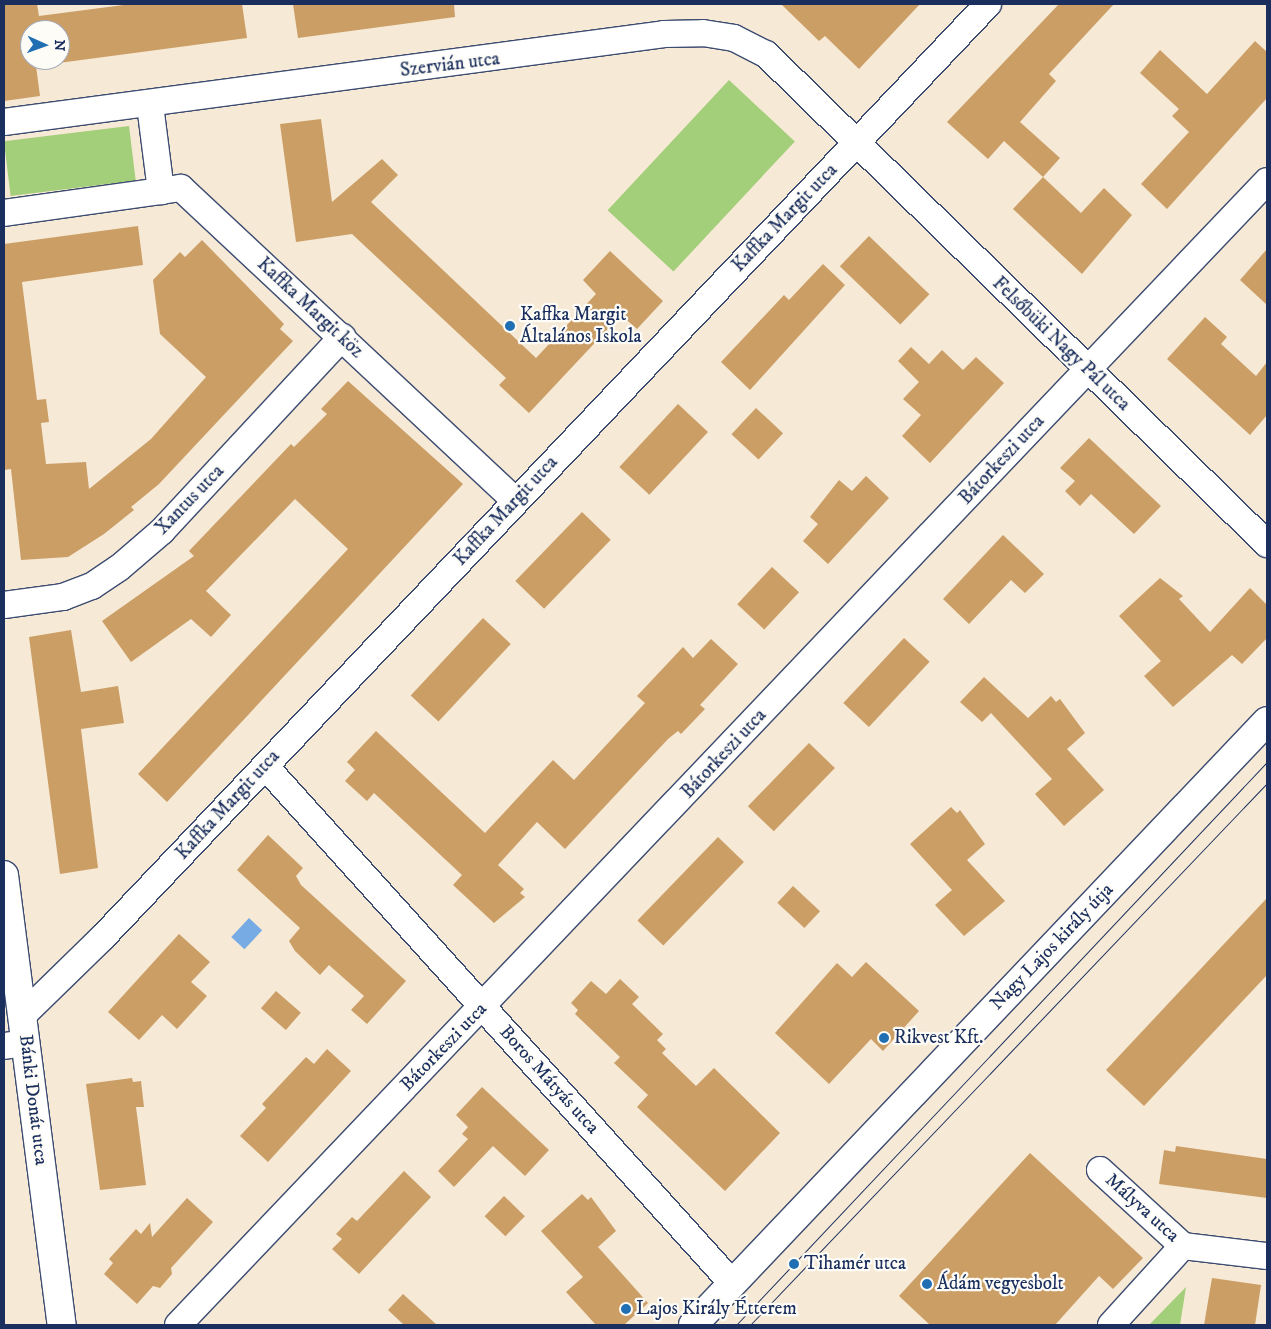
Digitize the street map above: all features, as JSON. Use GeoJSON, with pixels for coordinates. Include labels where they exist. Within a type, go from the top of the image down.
{"type":"FeatureCollection","features":[{"type":"Feature","properties":{"kind":"main road","name":"Nagy Lajos király útja"},"geometry":{"type":"LineString","coordinates":[[693,1325],[1267,721]]}},
{"type":"Feature","properties":{"kind":"main road","name":"Bánki Donát utca"},"geometry":{"type":"LineString","coordinates":[[4,875],[7,932],[22,1016],[15,1044],[62,1325]]}},
{"type":"Feature","properties":{"kind":"street","name":"Kaffka Margit utca"},"geometry":{"type":"LineString","coordinates":[[22,1016],[42,1001],[988,4]]}},
{"type":"Feature","properties":{"kind":"street","name":"Szervián utca"},"geometry":{"type":"LineString","coordinates":[[4,122],[150,105],[664,34],[703,33],[734,38],[766,54],[855,144]]}},
{"type":"Feature","properties":{"kind":"street"},"geometry":{"type":"LineString","coordinates":[[4,214],[161,191],[150,105]]}},
{"type":"Feature","properties":{"kind":"street","name":"Felsőbüki Nagy Pál utca"},"geometry":{"type":"LineString","coordinates":[[855,144],[1267,544]]}},
{"type":"Feature","properties":{"kind":"street","name":"Bátorkeszi utca"},"geometry":{"type":"LineString","coordinates":[[178,1325],[1267,181]]}},
{"type":"Feature","properties":{"kind":"street","name":"Kaffka Margit köz"},"geometry":{"type":"LineString","coordinates":[[161,191],[181,188],[516,501]]}},
{"type":"Feature","properties":{"kind":"street","name":"Xantus utca"},"geometry":{"type":"LineString","coordinates":[[4,605],[62,596],[92,586],[120,568],[162,531],[342,338]]}},
{"type":"Feature","properties":{"kind":"street","name":"Boros Mátyás utca"},"geometry":{"type":"LineString","coordinates":[[265,766],[732,1283]]}},
{"type":"Feature","properties":{"kind":"street","name":"Mályva utca"},"geometry":{"type":"LineString","coordinates":[[1100,1170],[1183,1246],[1267,1256]]}},
{"type":"Feature","properties":{"kind":"street","name":"Mályva utca"},"geometry":{"type":"LineString","coordinates":[[1111,1325],[1183,1246]]}},
{"type":"Feature","properties":{"kind":"green space"},"geometry":{"type":"Polygon","coordinates":[[[729,80],[795,141],[673,272],[608,210],[729,80]]]}},
{"type":"Feature","properties":{"kind":"green space"},"geometry":{"type":"Polygon","coordinates":[[[129,126],[136,181],[11,196],[4,141],[129,126]]]}},
{"type":"Feature","properties":{"kind":"green space"},"geometry":{"type":"Polygon","coordinates":[[[1186,1287],[1180,1325],[1149,1325],[1186,1287]]]}},
{"type":"Feature","properties":{"kind":"water"},"geometry":{"type":"Polygon","coordinates":[[[249,918],[262,930],[244,949],[231,937],[249,918]]]}},
{"type":"Feature","properties":{"kind":"building"},"geometry":{"type":"Polygon","coordinates":[[[4,4],[37,4],[39,16],[131,4],[242,4],[247,38],[70,61],[70,20],[20,20],[20,70],[37,70],[40,96],[4,101],[4,4]]]}},
{"type":"Feature","properties":{"kind":"building"},"geometry":{"type":"Polygon","coordinates":[[[293,4],[454,4],[455,17],[298,38],[293,4]]]}},
{"type":"Feature","properties":{"kind":"building"},"geometry":{"type":"Polygon","coordinates":[[[781,4],[920,4],[859,69],[825,36],[819,41],[781,4]]]}},
{"type":"Feature","properties":{"kind":"building"},"geometry":{"type":"Polygon","coordinates":[[[1059,4],[1114,4],[1049,74],[1056,81],[1020,122],[1060,158],[1043,177],[1004,141],[988,159],[947,122],[1059,4]]]}},
{"type":"Feature","properties":{"kind":"building"},"geometry":{"type":"Polygon","coordinates":[[[1255,41],[1267,52],[1267,98],[1167,209],[1141,184],[1189,132],[1172,116],[1179,109],[1140,73],[1160,50],[1207,94],[1255,41]]]}},
{"type":"Feature","properties":{"kind":"building"},"geometry":{"type":"Polygon","coordinates":[[[321,119],[332,202],[382,159],[398,175],[371,202],[536,358],[596,294],[583,280],[610,251],[663,301],[637,329],[621,315],[529,413],[499,385],[506,378],[352,234],[296,242],[280,124],[321,119]]]}},
{"type":"Feature","properties":{"kind":"building"},"geometry":{"type":"Polygon","coordinates":[[[1043,177],[1081,213],[1104,188],[1132,215],[1082,274],[1013,209],[1043,177]]]}},
{"type":"Feature","properties":{"kind":"building"},"geometry":{"type":"Polygon","coordinates":[[[138,226],[143,265],[22,282],[37,400],[46,399],[49,422],[41,423],[46,464],[86,462],[89,489],[151,439],[206,377],[160,334],[153,280],[180,252],[185,257],[202,240],[284,324],[280,329],[293,341],[159,484],[131,507],[134,510],[104,534],[68,557],[21,560],[11,469],[4,470],[4,244],[138,226]]]}},
{"type":"Feature","properties":{"kind":"building"},"geometry":{"type":"Polygon","coordinates":[[[869,236],[929,294],[900,325],[840,266],[869,236]]]}},
{"type":"Feature","properties":{"kind":"building"},"geometry":{"type":"Polygon","coordinates":[[[1267,249],[1267,305],[1240,280],[1267,249]]]}},
{"type":"Feature","properties":{"kind":"building"},"geometry":{"type":"Polygon","coordinates":[[[823,264],[845,285],[750,390],[721,362],[784,295],[789,300],[823,264]]]}},
{"type":"Feature","properties":{"kind":"building"},"geometry":{"type":"Polygon","coordinates":[[[1205,317],[1227,337],[1221,344],[1256,376],[1267,362],[1267,415],[1250,435],[1167,359],[1205,317]]]}},
{"type":"Feature","properties":{"kind":"building"},"geometry":{"type":"Polygon","coordinates":[[[911,347],[929,364],[942,350],[963,370],[976,357],[1004,383],[930,463],[902,436],[921,415],[903,399],[919,382],[898,361],[911,347]]]}},
{"type":"Feature","properties":{"kind":"building"},"geometry":{"type":"Polygon","coordinates":[[[348,381],[463,484],[167,802],[138,774],[348,549],[295,499],[206,591],[231,615],[211,637],[191,619],[131,662],[102,621],[194,556],[189,551],[291,444],[294,447],[327,414],[321,409],[348,381]]]}},
{"type":"Feature","properties":{"kind":"building"},"geometry":{"type":"Polygon","coordinates":[[[678,404],[708,432],[649,495],[619,467],[678,404]]]}},
{"type":"Feature","properties":{"kind":"building"},"geometry":{"type":"Polygon","coordinates":[[[756,408],[783,433],[759,460],[731,434],[756,408]]]}},
{"type":"Feature","properties":{"kind":"building"},"geometry":{"type":"Polygon","coordinates":[[[1089,438],[1161,506],[1134,534],[1091,494],[1080,506],[1065,491],[1075,481],[1060,468],[1089,438]]]}},
{"type":"Feature","properties":{"kind":"building"},"geometry":{"type":"Polygon","coordinates":[[[866,476],[889,498],[828,564],[803,541],[818,524],[810,517],[839,480],[852,491],[866,476]]]}},
{"type":"Feature","properties":{"kind":"building"},"geometry":{"type":"Polygon","coordinates":[[[582,512],[611,540],[544,609],[515,581],[582,512]]]}},
{"type":"Feature","properties":{"kind":"building"},"geometry":{"type":"Polygon","coordinates":[[[1003,535],[1044,574],[1025,593],[1011,580],[969,624],[943,599],[1003,535]]]}},
{"type":"Feature","properties":{"kind":"building"},"geometry":{"type":"Polygon","coordinates":[[[772,567],[799,592],[764,630],[737,604],[772,567]]]}},
{"type":"Feature","properties":{"kind":"building"},"geometry":{"type":"Polygon","coordinates":[[[1160,578],[1183,596],[1179,599],[1210,632],[1250,588],[1267,605],[1267,638],[1242,664],[1232,655],[1173,707],[1144,676],[1161,661],[1119,616],[1160,578]]]}},
{"type":"Feature","properties":{"kind":"building"},"geometry":{"type":"Polygon","coordinates":[[[483,618],[511,644],[438,721],[411,696],[483,618]]]}},
{"type":"Feature","properties":{"kind":"building"},"geometry":{"type":"Polygon","coordinates":[[[71,630],[81,692],[118,686],[124,723],[81,729],[98,868],[60,874],[29,637],[71,630]]]}},
{"type":"Feature","properties":{"kind":"building"},"geometry":{"type":"Polygon","coordinates":[[[904,638],[930,662],[869,727],[843,703],[904,638]]]}},
{"type":"Feature","properties":{"kind":"building"},"geometry":{"type":"Polygon","coordinates":[[[711,639],[738,664],[700,705],[705,709],[681,734],[678,731],[668,739],[565,849],[537,822],[498,865],[524,889],[520,893],[525,897],[494,923],[453,885],[462,875],[374,793],[367,801],[345,781],[355,770],[347,762],[376,731],[485,833],[553,760],[574,780],[645,703],[637,696],[683,647],[693,658],[711,639]]]}},
{"type":"Feature","properties":{"kind":"building"},"geometry":{"type":"Polygon","coordinates":[[[984,677],[1028,718],[1051,696],[1056,702],[1060,699],[1085,733],[1067,749],[1104,790],[1064,826],[1035,794],[1052,779],[991,713],[982,722],[960,702],[984,677]]]}},
{"type":"Feature","properties":{"kind":"building"},"geometry":{"type":"Polygon","coordinates":[[[809,743],[835,768],[774,831],[748,806],[809,743]]]}},
{"type":"Feature","properties":{"kind":"building"},"geometry":{"type":"Polygon","coordinates":[[[951,807],[957,813],[960,810],[985,844],[967,860],[1005,901],[964,936],[935,905],[952,890],[910,844],[951,807]]]}},
{"type":"Feature","properties":{"kind":"building"},"geometry":{"type":"Polygon","coordinates":[[[268,835],[303,868],[296,876],[301,885],[406,981],[367,1024],[351,1010],[364,996],[329,965],[320,975],[295,951],[289,941],[300,928],[237,870],[268,835]]]}},
{"type":"Feature","properties":{"kind":"building"},"geometry":{"type":"Polygon","coordinates":[[[718,837],[744,862],[663,945],[637,920],[718,837]]]}},
{"type":"Feature","properties":{"kind":"building"},"geometry":{"type":"Polygon","coordinates":[[[793,886],[820,911],[804,928],[777,903],[793,886]]]}},
{"type":"Feature","properties":{"kind":"building"},"geometry":{"type":"Polygon","coordinates":[[[1267,898],[1267,975],[1144,1106],[1106,1070],[1267,898]]]}},
{"type":"Feature","properties":{"kind":"building"},"geometry":{"type":"Polygon","coordinates":[[[179,934],[210,962],[191,982],[207,996],[177,1029],[162,1015],[139,1040],[108,1012],[179,934]]]}},
{"type":"Feature","properties":{"kind":"building"},"geometry":{"type":"Polygon","coordinates":[[[866,962],[919,1011],[883,1051],[871,1039],[829,1084],[775,1033],[837,963],[852,977],[866,962]]]}},
{"type":"Feature","properties":{"kind":"building"},"geometry":{"type":"Polygon","coordinates":[[[620,979],[639,997],[632,1004],[663,1034],[657,1040],[666,1049],[662,1053],[696,1086],[714,1068],[780,1133],[725,1191],[637,1107],[648,1095],[614,1063],[620,1057],[575,1014],[578,1010],[571,1003],[591,981],[606,994],[620,979]]]}},
{"type":"Feature","properties":{"kind":"building"},"geometry":{"type":"Polygon","coordinates":[[[276,991],[301,1013],[286,1030],[261,1008],[276,991]]]}},
{"type":"Feature","properties":{"kind":"building"},"geometry":{"type":"Polygon","coordinates":[[[327,1049],[351,1071],[268,1162],[240,1136],[266,1108],[262,1104],[306,1057],[314,1064],[327,1049]]]}},
{"type":"Feature","properties":{"kind":"building"},"geometry":{"type":"Polygon","coordinates":[[[132,1078],[133,1082],[141,1081],[144,1107],[136,1107],[146,1185],[100,1190],[86,1084],[132,1078]]]}},
{"type":"Feature","properties":{"kind":"building"},"geometry":{"type":"Polygon","coordinates":[[[482,1087],[549,1150],[525,1176],[493,1146],[454,1187],[438,1171],[468,1139],[462,1134],[468,1127],[456,1115],[482,1087]]]}},
{"type":"Feature","properties":{"kind":"building"},"geometry":{"type":"Polygon","coordinates":[[[1176,1146],[1267,1159],[1267,1198],[1159,1184],[1164,1150],[1175,1152],[1176,1146]]]}},
{"type":"Feature","properties":{"kind":"building"},"geometry":{"type":"Polygon","coordinates":[[[1030,1153],[1143,1258],[1113,1289],[1099,1276],[1055,1325],[930,1325],[899,1296],[1030,1153]]]}},
{"type":"Feature","properties":{"kind":"building"},"geometry":{"type":"Polygon","coordinates":[[[404,1171],[431,1197],[359,1274],[332,1249],[342,1239],[336,1234],[352,1217],[357,1221],[404,1171]]]}},
{"type":"Feature","properties":{"kind":"building"},"geometry":{"type":"Polygon","coordinates":[[[582,1194],[588,1200],[591,1197],[616,1231],[598,1247],[648,1303],[624,1325],[596,1325],[566,1292],[583,1277],[541,1231],[582,1194]]]}},
{"type":"Feature","properties":{"kind":"building"},"geometry":{"type":"Polygon","coordinates":[[[504,1196],[525,1216],[505,1236],[485,1216],[504,1196]]]}},
{"type":"Feature","properties":{"kind":"building"},"geometry":{"type":"Polygon","coordinates":[[[187,1198],[213,1222],[171,1268],[172,1274],[160,1288],[153,1286],[137,1304],[104,1274],[113,1263],[109,1259],[136,1229],[141,1234],[150,1223],[152,1237],[187,1198]]]}},
{"type":"Feature","properties":{"kind":"building"},"geometry":{"type":"Polygon","coordinates":[[[1212,1278],[1261,1285],[1255,1325],[1204,1325],[1212,1278]]]}},
{"type":"Feature","properties":{"kind":"building"},"geometry":{"type":"Polygon","coordinates":[[[403,1294],[437,1325],[404,1325],[388,1310],[403,1294]]]}},
{"type":"Feature","properties":{"kind":"tram line"},"geometry":{"type":"LineString","coordinates":[[736,1325],[1267,762]]}},
{"type":"Feature","properties":{"kind":"tram line"},"geometry":{"type":"LineString","coordinates":[[750,1325],[1267,783]]}},
{"type":"Feature","properties":{"kind":"place","name":"Kaffka Margit Általános Iskola"},"geometry":{"type":"Point","coordinates":[510,326]}},
{"type":"Feature","properties":{"kind":"place","name":"Rikvest Kft."},"geometry":{"type":"Point","coordinates":[884,1038]}},
{"type":"Feature","properties":{"kind":"place","name":"Tihamér utca"},"geometry":{"type":"Point","coordinates":[794,1264]}},
{"type":"Feature","properties":{"kind":"place","name":"Ádám vegyesbolt"},"geometry":{"type":"Point","coordinates":[927,1284]}},
{"type":"Feature","properties":{"kind":"place","name":"Lajos Király Étterem"},"geometry":{"type":"Point","coordinates":[626,1309]}}]}
